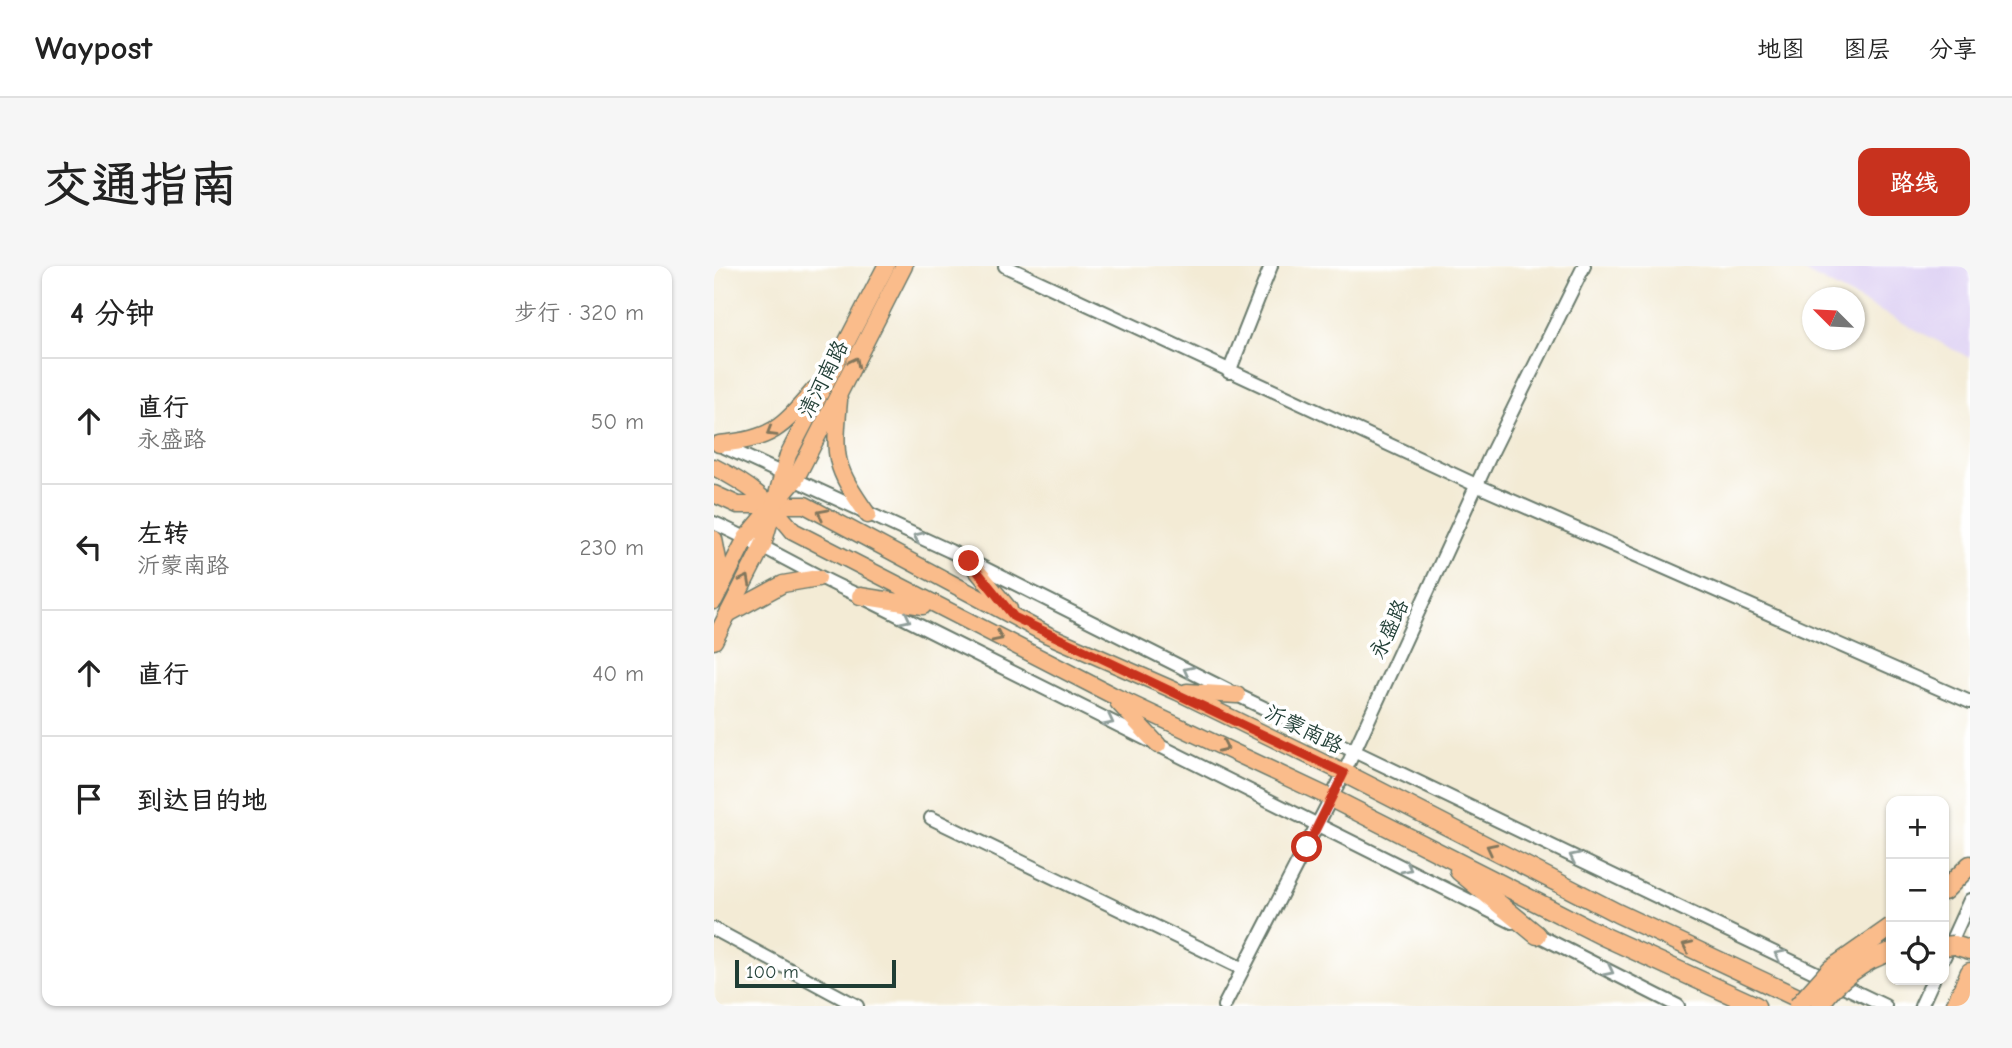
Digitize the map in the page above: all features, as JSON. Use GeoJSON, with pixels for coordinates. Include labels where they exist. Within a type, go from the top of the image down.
{"type":"FeatureCollection","features":[{"type":"Feature","properties":{"kind":"highway","name":"沂蒙南路"},"geometry":{"type":"LineString","coordinates":[[1344,773],[1617,913],[1817,1006]]}},
{"type":"Feature","properties":{"kind":"highway"},"geometry":{"type":"LineString","coordinates":[[1331,798],[1603,936],[1756,1006]]}},
{"type":"Feature","properties":{"kind":"highway"},"geometry":{"type":"LineString","coordinates":[[1432,849],[1537,934]]}},
{"type":"Feature","properties":{"kind":"highway"},"geometry":{"type":"LineString","coordinates":[[1949,886],[1970,865]]}},
{"type":"Feature","properties":{"kind":"highway"},"geometry":{"type":"LineString","coordinates":[[1798,1006],[1831,969],[1886,930]]}},
{"type":"Feature","properties":{"kind":"highway"},"geometry":{"type":"LineString","coordinates":[[1949,947],[1970,950]]}},
{"type":"Feature","properties":{"kind":"highway"},"geometry":{"type":"LineString","coordinates":[[1817,1006],[1855,971],[1886,955]]}},
{"type":"Feature","properties":{"kind":"highway"},"geometry":{"type":"LineString","coordinates":[[1955,1006],[1970,972]]}},
{"type":"Feature","properties":{"kind":"main road","name":"清河南路"},"geometry":{"type":"LineString","coordinates":[[788,476],[835,365],[886,266]]}},
{"type":"Feature","properties":{"kind":"main road","name":"清河南路"},"geometry":{"type":"LineString","coordinates":[[716,597],[746,538],[772,505],[839,393],[904,266]]}},
{"type":"Feature","properties":{"kind":"main road"},"geometry":{"type":"LineString","coordinates":[[716,443],[765,437],[788,422],[835,365]]}},
{"type":"Feature","properties":{"kind":"main road"},"geometry":{"type":"LineString","coordinates":[[839,393],[835,445],[838,467],[868,514]]}},
{"type":"Feature","properties":{"kind":"main road"},"geometry":{"type":"LineString","coordinates":[[714,467],[748,484],[772,505],[793,531],[937,608],[1112,695],[1331,798]]}},
{"type":"Feature","properties":{"kind":"main road","name":"沂蒙南路"},"geometry":{"type":"LineString","coordinates":[[714,494],[738,505],[805,505],[1014,617],[1178,692],[1344,773]]}},
{"type":"Feature","properties":{"kind":"main road","name":"清河南路"},"geometry":{"type":"LineString","coordinates":[[714,641],[763,545],[772,505]]}},
{"type":"Feature","properties":{"kind":"main road"},"geometry":{"type":"LineString","coordinates":[[714,539],[719,565],[716,597]]}},
{"type":"Feature","properties":{"kind":"main road"},"geometry":{"type":"LineString","coordinates":[[969,561],[1014,617]]}},
{"type":"Feature","properties":{"kind":"main road"},"geometry":{"type":"LineString","coordinates":[[728,614],[783,584],[818,578]]}},
{"type":"Feature","properties":{"kind":"main road"},"geometry":{"type":"LineString","coordinates":[[860,596],[937,608]]}},
{"type":"Feature","properties":{"kind":"main road"},"geometry":{"type":"LineString","coordinates":[[1178,692],[1237,695]]}},
{"type":"Feature","properties":{"kind":"main road"},"geometry":{"type":"LineString","coordinates":[[1112,695],[1158,745]]}},
{"type":"Feature","properties":{"kind":"main road"},"geometry":{"type":"LineString","coordinates":[[1962,1006],[1970,988]]}},
{"type":"Feature","properties":{"kind":"street"},"geometry":{"type":"LineString","coordinates":[[1006,266],[1476,485],[1970,702]]}},
{"type":"Feature","properties":{"kind":"street"},"geometry":{"type":"LineString","coordinates":[[1229,372],[1271,266]]}},
{"type":"Feature","properties":{"kind":"street","name":"永盛路"},"geometry":{"type":"LineString","coordinates":[[1224,1006],[1344,773],[1476,485],[1584,266]]}},
{"type":"Feature","properties":{"kind":"street"},"geometry":{"type":"LineString","coordinates":[[716,443],[969,561],[1237,695],[1885,1006]]}},
{"type":"Feature","properties":{"kind":"street"},"geometry":{"type":"LineString","coordinates":[[714,523],[763,545],[818,578],[860,596],[1319,823],[1678,1006]]}},
{"type":"Feature","properties":{"kind":"street"},"geometry":{"type":"LineString","coordinates":[[931,818],[1243,969]]}},
{"type":"Feature","properties":{"kind":"street"},"geometry":{"type":"LineString","coordinates":[[1949,946],[1970,900]]}},
{"type":"Feature","properties":{"kind":"street"},"geometry":{"type":"LineString","coordinates":[[714,929],[857,1006]]}},
{"type":"Feature","properties":{"kind":"street"},"geometry":{"type":"LineString","coordinates":[[1922,1006],[1931,985]]}},
{"type":"Feature","properties":{"kind":"shaded area"},"geometry":{"type":"Polygon","coordinates":[[[1794,266],[1970,266],[1970,358],[1865,303],[1865,287],[1834,287],[1794,266]]]}},
{"type":"Feature","properties":{"kind":"route"},"geometry":{"type":"LineString","coordinates":[[969,561],[1014,617],[1048,635],[1178,692],[1344,773],[1307,847]]}}]}
